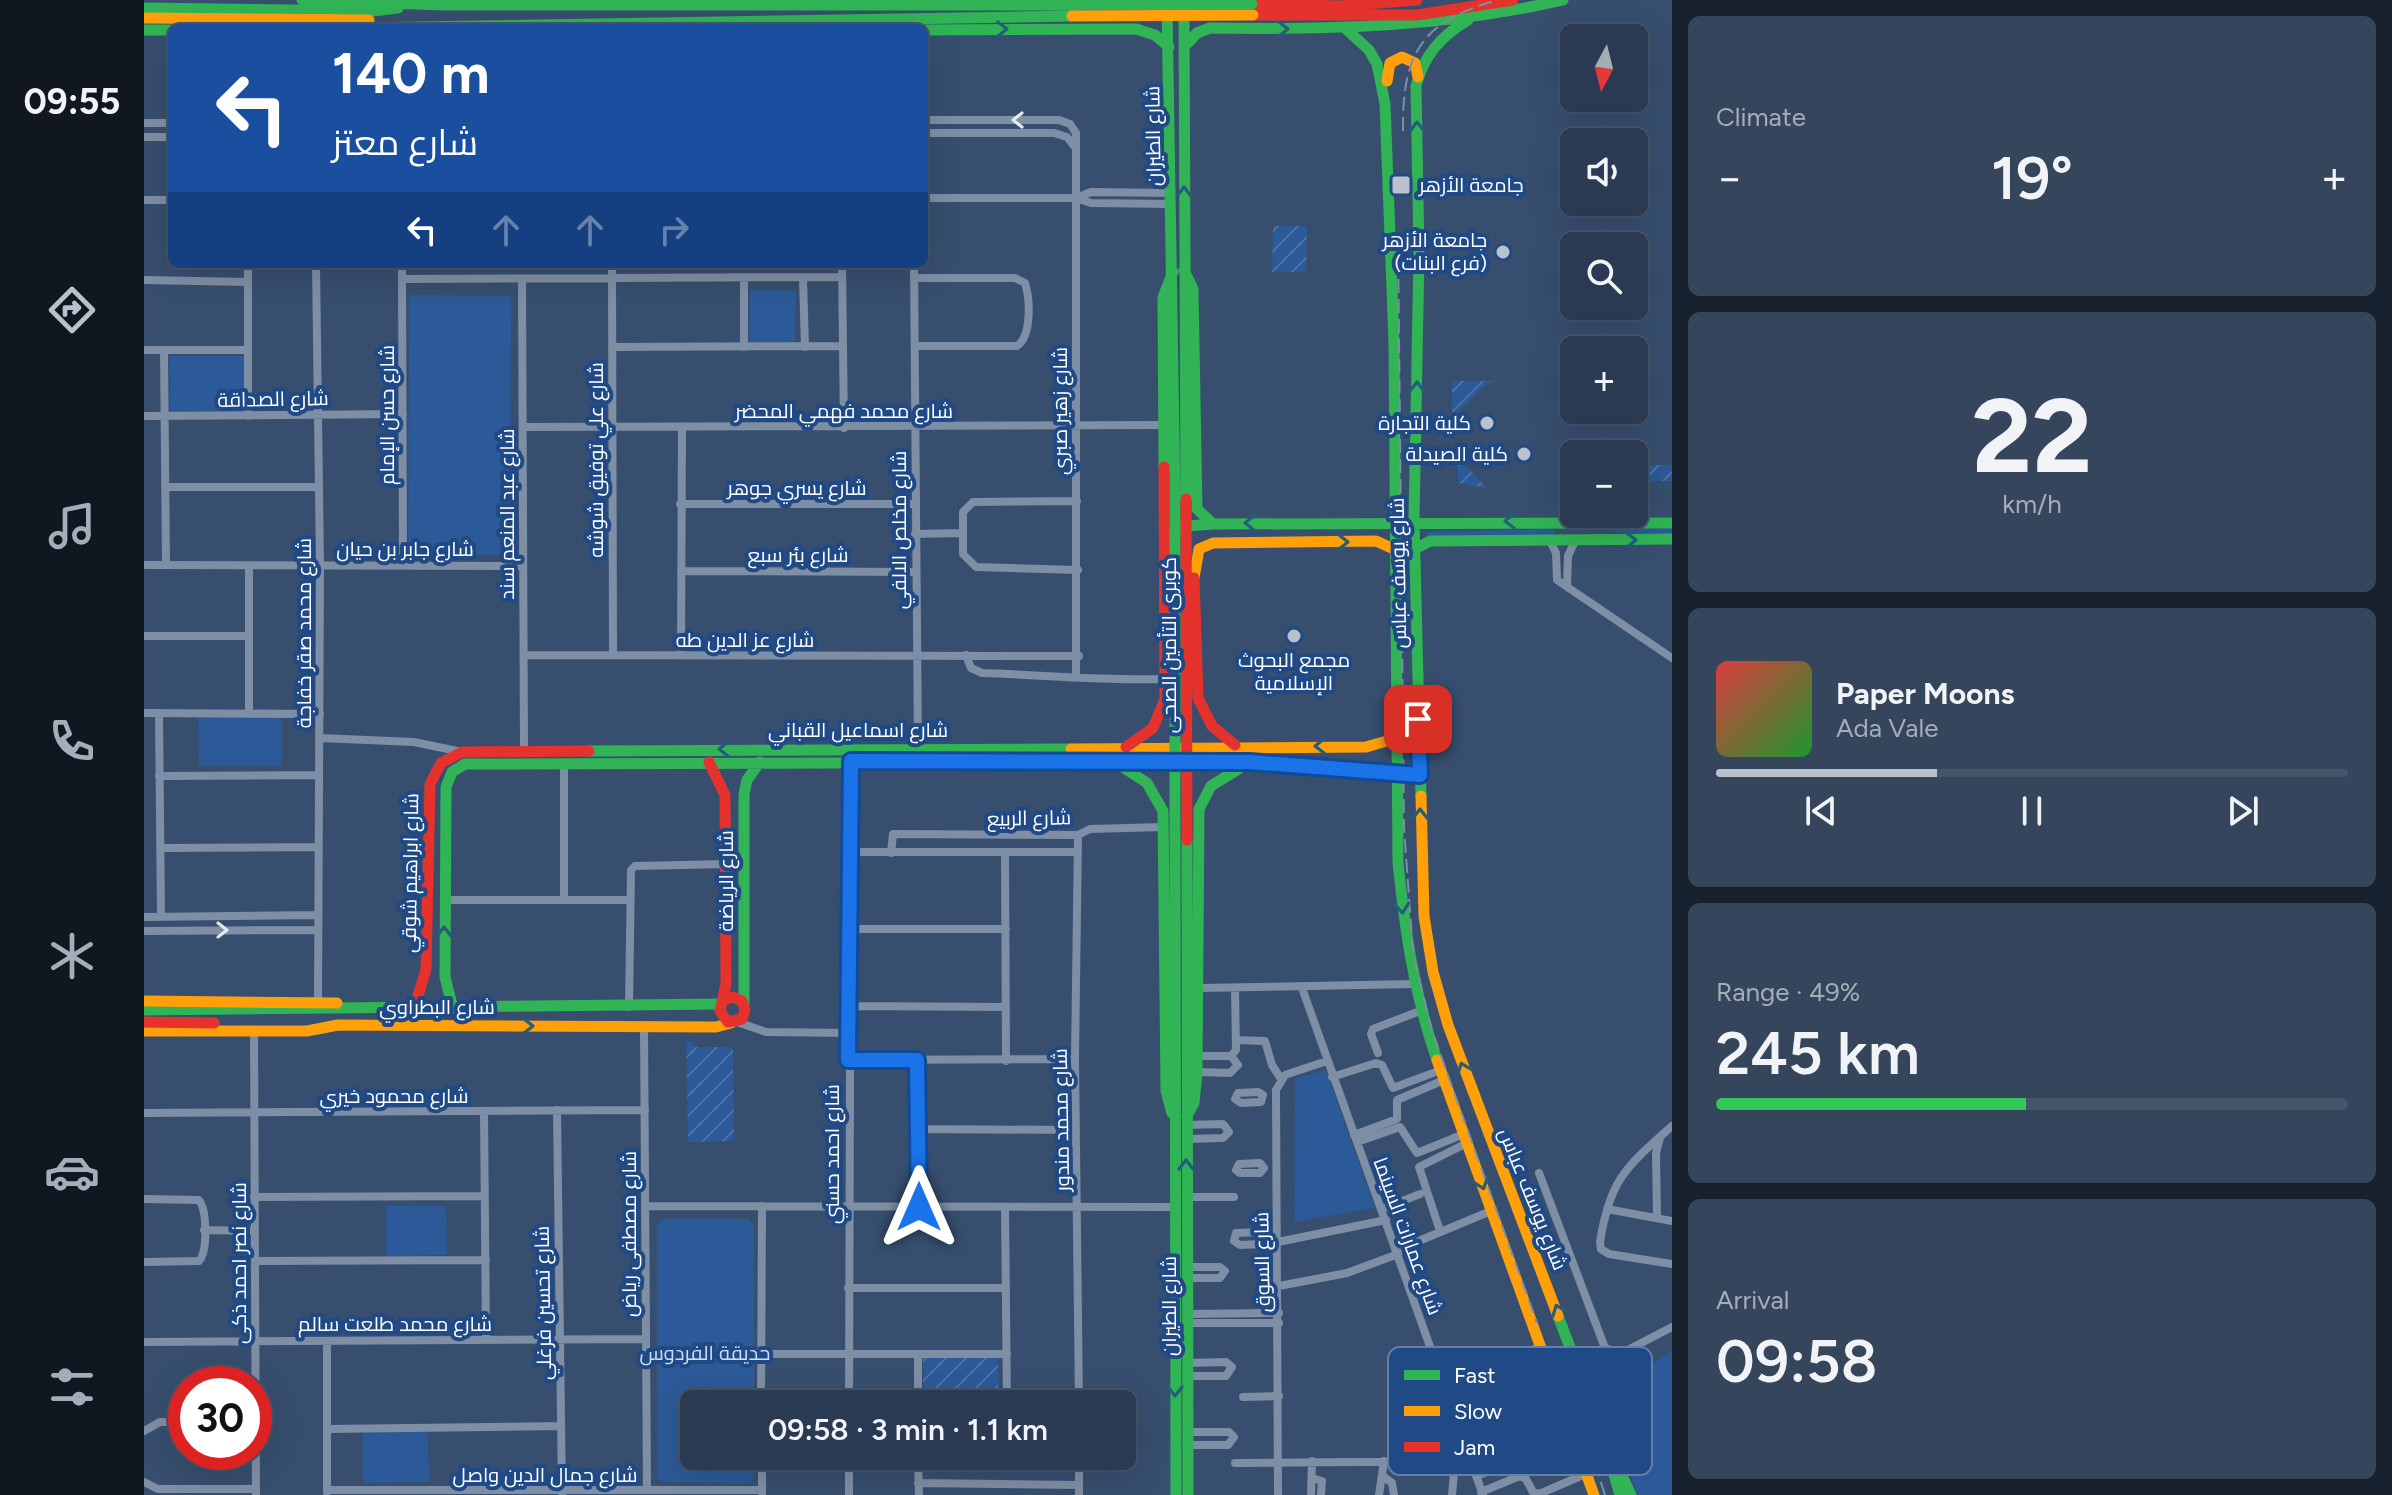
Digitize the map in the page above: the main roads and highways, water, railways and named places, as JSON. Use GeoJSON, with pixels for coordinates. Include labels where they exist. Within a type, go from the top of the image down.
{"type":"FeatureCollection","features":[{"type":"Feature","properties":{"kind":"main road"},"geometry":{"type":"LineString","coordinates":[[302,0],[413,4],[837,3],[1074,10],[1253,9],[1417,0]]}},
{"type":"Feature","properties":{"kind":"main road"},"geometry":{"type":"LineString","coordinates":[[837,3],[849,0]]}},
{"type":"Feature","properties":{"kind":"main road"},"geometry":{"type":"LineString","coordinates":[[1112,28],[1119,14],[1117,0]]}},
{"type":"Feature","properties":{"kind":"main road","name":"شارع الطيران"},"geometry":{"type":"LineString","coordinates":[[1167,0],[1171,199],[1179,270]]}},
{"type":"Feature","properties":{"kind":"main road","name":"شارع الطيران"},"geometry":{"type":"LineString","coordinates":[[1179,270],[1183,0]]}},
{"type":"Feature","properties":{"kind":"main road"},"geometry":{"type":"LineString","coordinates":[[1238,0],[1234,14],[1239,29]]}},
{"type":"Feature","properties":{"kind":"main road"},"geometry":{"type":"LineString","coordinates":[[1253,9],[1417,15],[1513,0]]}},
{"type":"Feature","properties":{"kind":"main road"},"geometry":{"type":"LineString","coordinates":[[928,30],[1112,28],[1145,31],[1169,43],[1177,32],[1184,42],[1205,29],[1346,29],[1468,20],[1563,0]]}},
{"type":"Feature","properties":{"kind":"main road"},"geometry":{"type":"LineString","coordinates":[[144,18],[160,13],[373,11],[413,4]]}},
{"type":"Feature","properties":{"kind":"main road"},"geometry":{"type":"LineString","coordinates":[[144,8],[160,13],[398,20],[428,24]]}},
{"type":"Feature","properties":{"kind":"main road"},"geometry":{"type":"LineString","coordinates":[[724,24],[1074,10]]}},
{"type":"Feature","properties":{"kind":"main road"},"geometry":{"type":"LineString","coordinates":[[840,20],[852,24]]}},
{"type":"Feature","properties":{"kind":"main road","name":"شارع يوسف عباس"},"geometry":{"type":"LineString","coordinates":[[1468,20],[1436,42],[1418,77],[1414,521],[1422,893],[1436,989],[1571,1347]]}},
{"type":"Feature","properties":{"kind":"main road","name":"شارع يوسف عباس"},"geometry":{"type":"LineString","coordinates":[[1346,29],[1364,44],[1377,64],[1385,104],[1396,522],[1400,890],[1420,1011],[1540,1347]]}},
{"type":"Feature","properties":{"kind":"main road"},"geometry":{"type":"LineString","coordinates":[[144,30],[168,30]]}},
{"type":"Feature","properties":{"kind":"main road"},"geometry":{"type":"LineString","coordinates":[[1385,104],[1387,70],[1392,61],[1402,57],[1412,60],[1418,77]]}},
{"type":"Feature","properties":{"kind":"main road"},"geometry":{"type":"LineString","coordinates":[[1126,748],[1153,728],[1165,699],[1164,290],[1179,270],[1193,289],[1198,512]]}},
{"type":"Feature","properties":{"kind":"main road","name":"كوبرى التأمين الصحى"},"geometry":{"type":"LineString","coordinates":[[1179,270],[1182,1120]]}},
{"type":"Feature","properties":{"kind":"main road"},"geometry":{"type":"LineString","coordinates":[[1166,511],[1179,517],[1198,512]]}},
{"type":"Feature","properties":{"kind":"main road"},"geometry":{"type":"LineString","coordinates":[[1198,512],[1214,524]]}},
{"type":"Feature","properties":{"kind":"main road"},"geometry":{"type":"LineString","coordinates":[[1166,536],[1185,526],[1214,524],[1560,521],[1555,541]]}},
{"type":"Feature","properties":{"kind":"main road"},"geometry":{"type":"LineString","coordinates":[[1372,522],[1379,532],[1376,541]]}},
{"type":"Feature","properties":{"kind":"main road"},"geometry":{"type":"LineString","coordinates":[[1648,522],[1672,523]]}},
{"type":"Feature","properties":{"kind":"main road"},"geometry":{"type":"LineString","coordinates":[[1602,528],[1602,540]]}},
{"type":"Feature","properties":{"kind":"main road"},"geometry":{"type":"LineString","coordinates":[[1415,549],[1430,541],[1672,539]]}},
{"type":"Feature","properties":{"kind":"main road"},"geometry":{"type":"LineString","coordinates":[[1236,745],[1212,726],[1198,698],[1196,553],[1208,543],[1376,541],[1396,550]]}},
{"type":"Feature","properties":{"kind":"main road"},"geometry":{"type":"LineString","coordinates":[[1165,699],[1173,707],[1184,709],[1198,698]]}},
{"type":"Feature","properties":{"kind":"main road","name":"شارع اسماعيل القباني"},"geometry":{"type":"LineString","coordinates":[[462,752],[524,749],[1236,745],[1366,747],[1397,738]]}},
{"type":"Feature","properties":{"kind":"main road"},"geometry":{"type":"LineString","coordinates":[[1362,769],[1368,759],[1366,747]]}},
{"type":"Feature","properties":{"kind":"main road"},"geometry":{"type":"LineString","coordinates":[[586,749],[586,763]]}},
{"type":"Feature","properties":{"kind":"main road","name":"شارع ابراهيم شوقي"},"geometry":{"type":"LineString","coordinates":[[414,1009],[426,976],[430,784],[441,763],[462,752]]}},
{"type":"Feature","properties":{"kind":"main road","name":"شارع الرياضة"},"geometry":{"type":"LineString","coordinates":[[709,762],[725,795],[727,864],[722,1002]]}},
{"type":"Feature","properties":{"kind":"main road","name":"شارع الرياضة"},"geometry":{"type":"LineString","coordinates":[[744,1004],[744,794],[747,780],[760,762]]}},
{"type":"Feature","properties":{"kind":"main road"},"geometry":{"type":"LineString","coordinates":[[1114,762],[1147,783],[1163,811],[1166,1091],[1182,1120],[1194,1103],[1197,1072],[1199,809],[1211,786],[1250,762]]}},
{"type":"Feature","properties":{"kind":"main road","name":"شارع اسماعيل القباني"},"geometry":{"type":"LineString","coordinates":[[473,764],[1250,762],[1420,775]]}},
{"type":"Feature","properties":{"kind":"main road","name":"شارع ابراهيم شوقي"},"geometry":{"type":"LineString","coordinates":[[453,1009],[445,977],[446,787],[458,767],[473,764]]}},
{"type":"Feature","properties":{"kind":"main road"},"geometry":{"type":"LineString","coordinates":[[725,795],[728,789],[736,787],[744,794]]}},
{"type":"Feature","properties":{"kind":"main road"},"geometry":{"type":"LineString","coordinates":[[1163,811],[1168,803],[1181,797],[1194,802],[1199,809]]}},
{"type":"Feature","properties":{"kind":"main road"},"geometry":{"type":"LineString","coordinates":[[426,976],[435,984],[445,977]]}},
{"type":"Feature","properties":{"kind":"main road"},"geometry":{"type":"LineString","coordinates":[[737,998],[744,1004],[745,1013],[734,1022],[720,1015],[722,1002],[737,998]]}},
{"type":"Feature","properties":{"kind":"main road","name":"شارع البطراوي"},"geometry":{"type":"LineString","coordinates":[[144,1001],[353,1004],[368,1011],[629,1008],[722,1002]]}},
{"type":"Feature","properties":{"kind":"main road"},"geometry":{"type":"LineString","coordinates":[[144,1010],[368,1011]]}},
{"type":"Feature","properties":{"kind":"main road"},"geometry":{"type":"LineString","coordinates":[[144,1022],[338,1025]]}},
{"type":"Feature","properties":{"kind":"main road","name":"شارع البطراوي"},"geometry":{"type":"LineString","coordinates":[[144,1031],[307,1031],[338,1025],[716,1027],[734,1022]]}},
{"type":"Feature","properties":{"kind":"main road","name":"شارع الطيران"},"geometry":{"type":"LineString","coordinates":[[1182,1120],[1186,1139],[1188,1495]]}},
{"type":"Feature","properties":{"kind":"main road","name":"شارع الطيران"},"geometry":{"type":"LineString","coordinates":[[1176,1495],[1174,1207],[1182,1120]]}},
{"type":"Feature","properties":{"kind":"main road","name":"شارع يوسف عباس"},"geometry":{"type":"LineString","coordinates":[[1581,1475],[1587,1495]]}},
{"type":"Feature","properties":{"kind":"main road"},"geometry":{"type":"LineString","coordinates":[[1587,1475],[1594,1495]]}},
{"type":"Feature","properties":{"kind":"main road"},"geometry":{"type":"LineString","coordinates":[[1615,1475],[1620,1495]]}},
{"type":"Feature","properties":{"kind":"main road","name":"شارع يوسف عباس"},"geometry":{"type":"LineString","coordinates":[[1622,1475],[1631,1495]]}},
{"type":"Feature","properties":{"kind":"railway"},"geometry":{"type":"LineString","coordinates":[[1403,131],[1407,81],[1412,61],[1421,44],[1451,18],[1498,0]]}},
{"type":"Feature","properties":{"kind":"railway"},"geometry":{"type":"LineString","coordinates":[[1398,239],[1404,828],[1413,953],[1432,1031],[1537,1323]]}},
{"type":"Feature","properties":{"kind":"railway"},"geometry":{"type":"LineString","coordinates":[[1598,1475],[1605,1495]]}},
{"type":"Feature","properties":{"kind":"place","name":"جامعة الأزهر"},"geometry":{"type":"Point","coordinates":[1401,185]}},
{"type":"Feature","properties":{"kind":"place","name":"جامعة الأزهر (فرع البنات)"},"geometry":{"type":"Point","coordinates":[1503,252]}},
{"type":"Feature","properties":{"kind":"place","name":"كلية التجارة"},"geometry":{"type":"Point","coordinates":[1487,423]}},
{"type":"Feature","properties":{"kind":"place","name":"كلية الصيدلة"},"geometry":{"type":"Point","coordinates":[1524,454]}},
{"type":"Feature","properties":{"kind":"place","name":"مجمع البحوث الإسلامية"},"geometry":{"type":"Point","coordinates":[1294,636]}},
{"type":"Feature","properties":{"kind":"park label","name":"حديقة الفردوس"},"geometry":{"type":"Point","coordinates":[705,1353]}}]}
